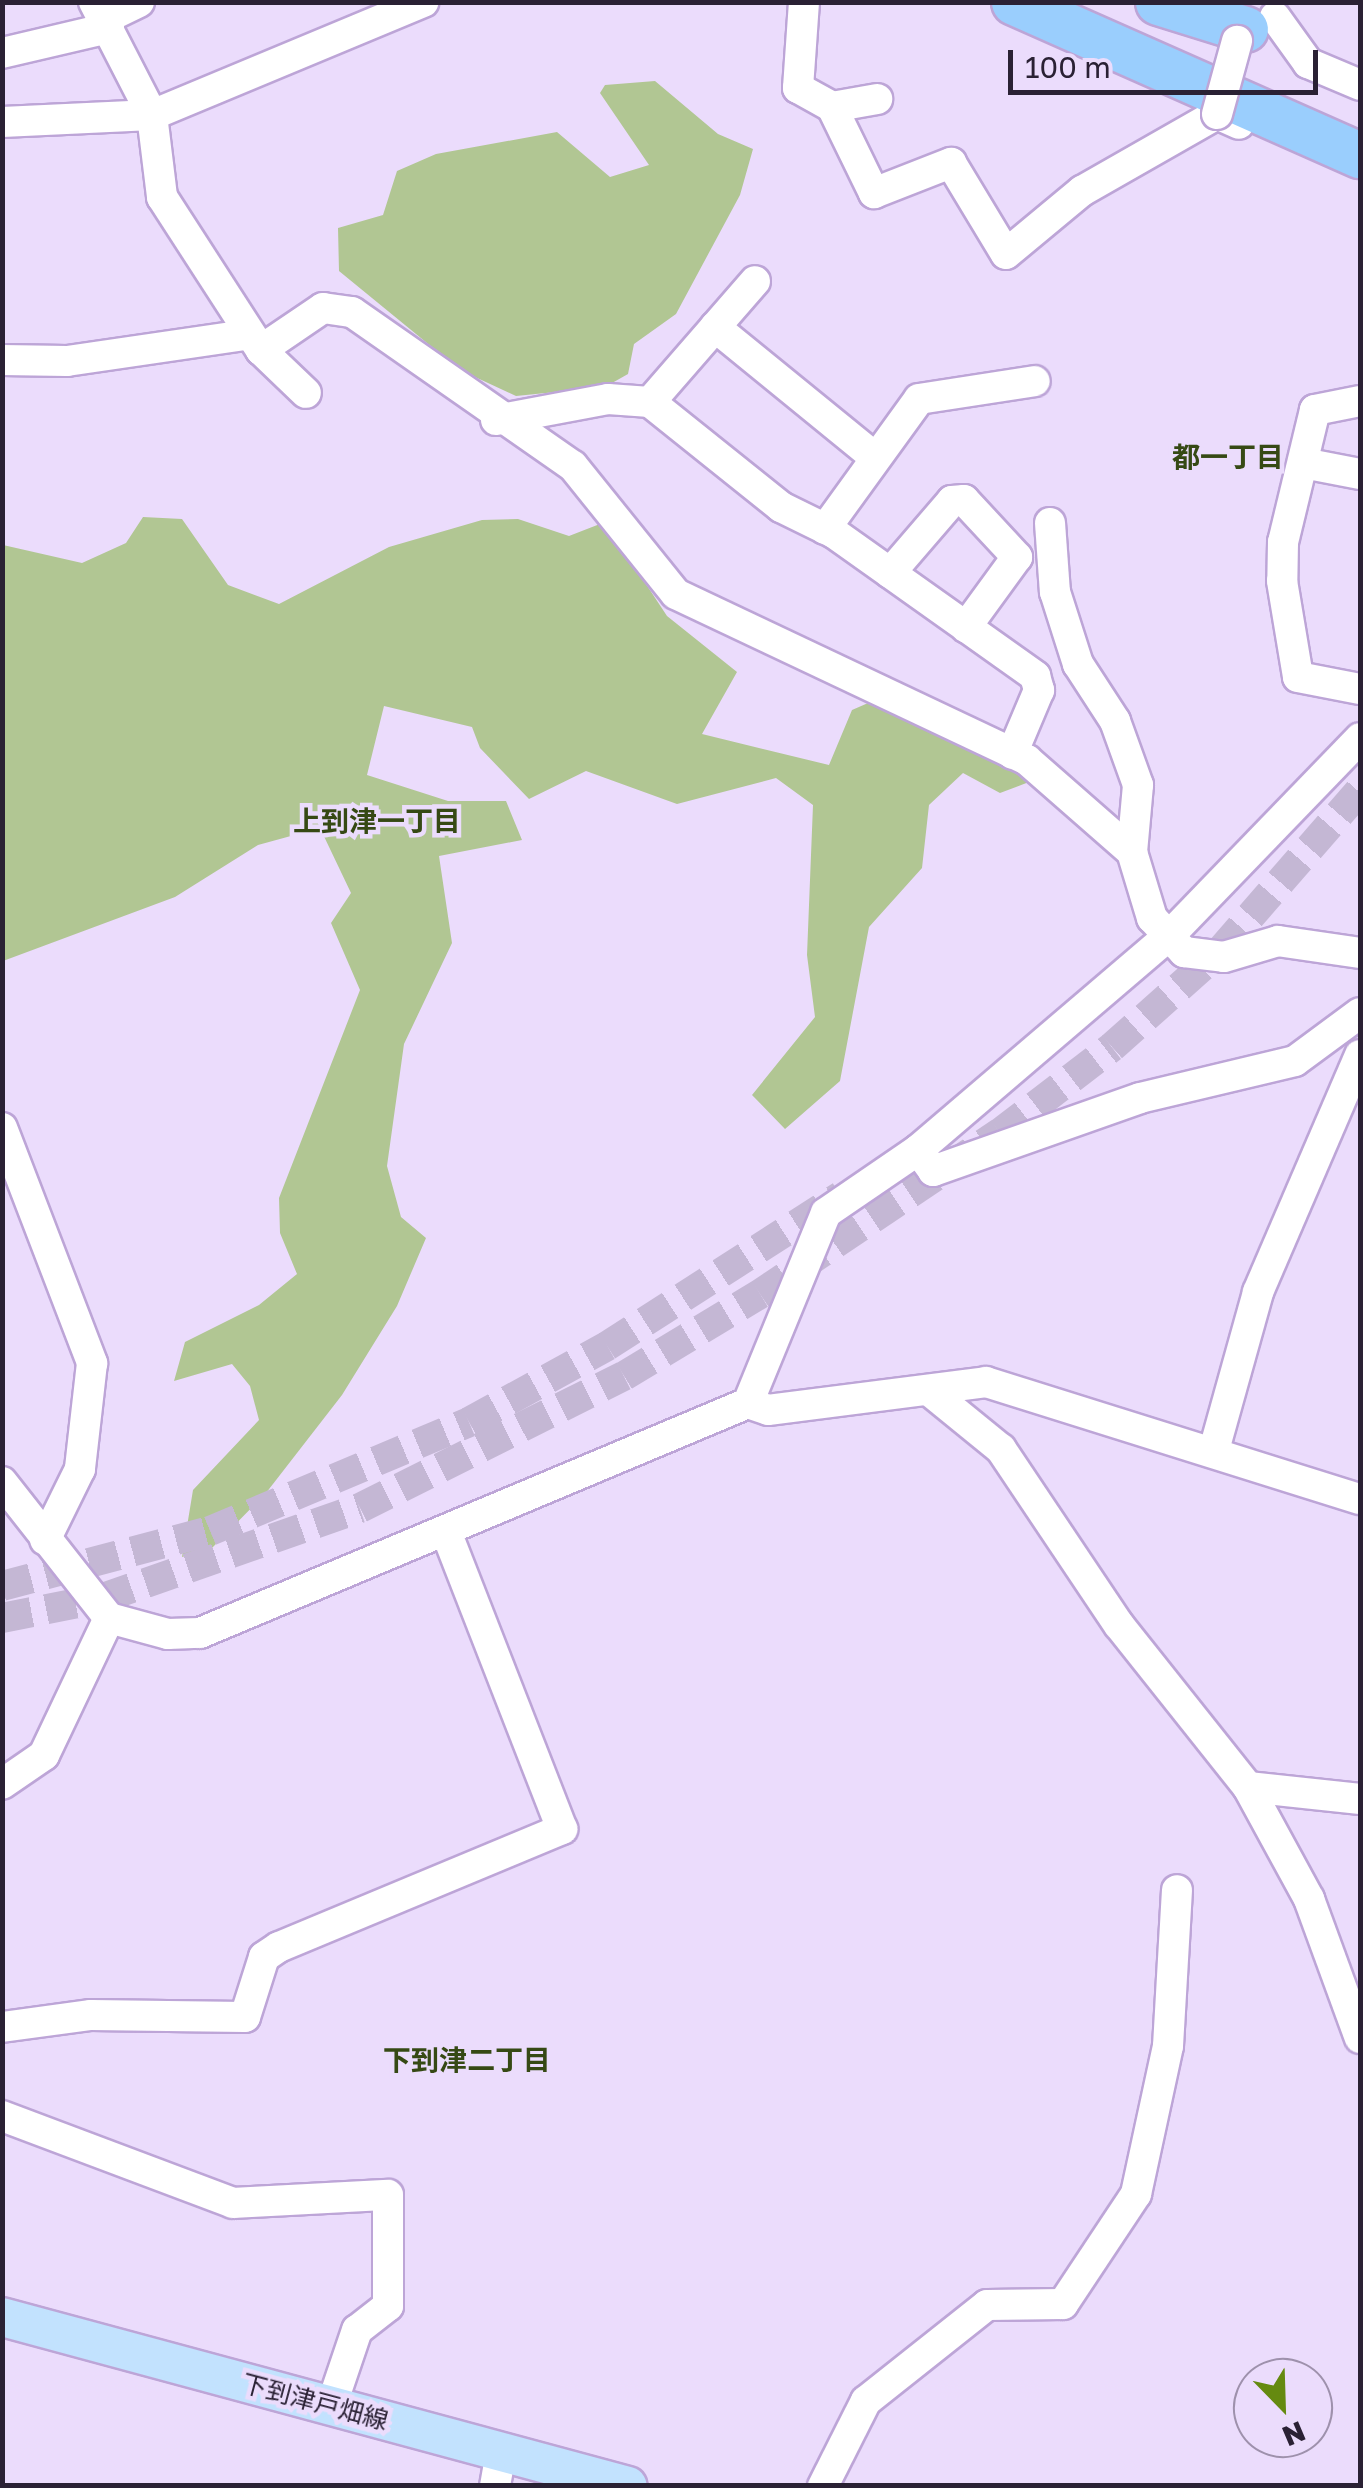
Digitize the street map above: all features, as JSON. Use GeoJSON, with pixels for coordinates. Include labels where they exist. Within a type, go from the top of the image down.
{"type":"FeatureCollection","features":[{"type":"Feature","properties":{"kind":"highway"},"geometry":{"type":"LineString","coordinates":[[1014,2],[1360,155]]}},
{"type":"Feature","properties":{"kind":"highway"},"geometry":{"type":"LineString","coordinates":[[1073,2],[1360,130]]}},
{"type":"Feature","properties":{"kind":"highway"},"geometry":{"type":"LineString","coordinates":[[1158,2],[1262,22]]}},
{"type":"Feature","properties":{"kind":"main road","name":"下到津戸畑線"},"geometry":{"type":"LineString","coordinates":[[2,2317],[331,2407],[498,2468],[628,2486]]}},
{"type":"Feature","properties":{"kind":"street"},"geometry":{"type":"LineString","coordinates":[[2,52],[138,2]]}},
{"type":"Feature","properties":{"kind":"street"},"geometry":{"type":"LineString","coordinates":[[2,122],[152,115],[423,2]]}},
{"type":"Feature","properties":{"kind":"street"},"geometry":{"type":"LineString","coordinates":[[804,2],[798,88],[832,107],[874,193],[951,163],[1006,254],[1082,191],[1217,114],[1262,22],[1308,63],[1360,85]]}},
{"type":"Feature","properties":{"kind":"street"},"geometry":{"type":"LineString","coordinates":[[102,17],[152,115],[162,197],[188,229],[253,342],[306,394]]}},
{"type":"Feature","properties":{"kind":"street"},"geometry":{"type":"LineString","coordinates":[[832,107],[877,99]]}},
{"type":"Feature","properties":{"kind":"street"},"geometry":{"type":"LineString","coordinates":[[1217,114],[1360,179]]}},
{"type":"Feature","properties":{"kind":"street"},"geometry":{"type":"LineString","coordinates":[[650,402],[755,281]]}},
{"type":"Feature","properties":{"kind":"street"},"geometry":{"type":"LineString","coordinates":[[2,360],[68,361],[253,342],[323,308],[352,312],[496,420],[573,466],[676,594],[1012,754],[1132,852]]}},
{"type":"Feature","properties":{"kind":"street"},"geometry":{"type":"LineString","coordinates":[[715,328],[872,456]]}},
{"type":"Feature","properties":{"kind":"street"},"geometry":{"type":"LineString","coordinates":[[825,529],[872,456],[919,399],[1035,381]]}},
{"type":"Feature","properties":{"kind":"street"},"geometry":{"type":"LineString","coordinates":[[496,420],[608,399],[650,402],[782,507],[825,529],[1035,676],[1039,690],[1012,754]]}},
{"type":"Feature","properties":{"kind":"street"},"geometry":{"type":"LineString","coordinates":[[1360,401],[1315,410],[1283,542],[1290,662],[1298,677],[1360,689]]}},
{"type":"Feature","properties":{"kind":"street"},"geometry":{"type":"LineString","coordinates":[[1303,463],[1360,474]]}},
{"type":"Feature","properties":{"kind":"street"},"geometry":{"type":"LineString","coordinates":[[890,574],[952,501],[964,500],[1017,556],[966,627]]}},
{"type":"Feature","properties":{"kind":"street"},"geometry":{"type":"LineString","coordinates":[[1050,522],[1055,592],[1078,664],[1114,721],[1138,785],[1132,852],[1152,918],[1168,936],[1201,959],[1278,941],[1360,953]]}},
{"type":"Feature","properties":{"kind":"street"},"geometry":{"type":"LineString","coordinates":[[748,1403],[826,1213],[918,1150],[1168,936],[1360,738]]}},
{"type":"Feature","properties":{"kind":"street"},"geometry":{"type":"LineString","coordinates":[[918,1150],[933,1171],[1140,1098],[1296,1062],[1360,1014]]}},
{"type":"Feature","properties":{"kind":"street"},"geometry":{"type":"LineString","coordinates":[[1214,1450],[1258,1292],[1356,1075]]}},
{"type":"Feature","properties":{"kind":"street"},"geometry":{"type":"LineString","coordinates":[[2,1128],[92,1364],[80,1469],[45,1540]]}},
{"type":"Feature","properties":{"kind":"street"},"geometry":{"type":"LineString","coordinates":[[2,1482],[109,1618],[168,1634],[200,1632],[447,1534],[748,1403],[768,1410],[986,1382],[1214,1450],[1360,1499]]}},
{"type":"Feature","properties":{"kind":"street"},"geometry":{"type":"LineString","coordinates":[[931,1392],[1001,1449],[1119,1625],[1248,1787],[1309,1900],[1360,2038]]}},
{"type":"Feature","properties":{"kind":"street"},"geometry":{"type":"LineString","coordinates":[[2,2027],[91,2015],[246,2017],[264,1957],[279,1947],[562,1829],[447,1534]]}},
{"type":"Feature","properties":{"kind":"street"},"geometry":{"type":"LineString","coordinates":[[2,1784],[44,1755],[109,1618]]}},
{"type":"Feature","properties":{"kind":"street"},"geometry":{"type":"LineString","coordinates":[[1248,1787],[1360,1799]]}},
{"type":"Feature","properties":{"kind":"street"},"geometry":{"type":"LineString","coordinates":[[823,2486],[866,2400],[987,2305],[1063,2304],[1136,2194],[1168,2046],[1177,1890]]}},
{"type":"Feature","properties":{"kind":"street"},"geometry":{"type":"LineString","coordinates":[[2,2116],[233,2203],[388,2195],[388,2306],[357,2330],[331,2407]]}},
{"type":"Feature","properties":{"kind":"green space"},"geometry":{"type":"Polygon","coordinates":[[[655,81],[718,134],[753,149],[740,195],[676,314],[634,344],[628,374],[605,387],[516,396],[460,370],[339,271],[338,228],[383,215],[397,171],[436,154],[557,132],[610,177],[649,165],[600,93],[605,85],[655,81]]]}},
{"type":"Feature","properties":{"kind":"green space"},"geometry":{"type":"Polygon","coordinates":[[[143,517],[182,519],[228,585],[279,604],[389,547],[482,520],[518,519],[569,536],[605,522],[667,616],[737,672],[702,734],[829,765],[852,710],[875,700],[1007,760],[1029,782],[1000,793],[963,773],[929,805],[922,868],[869,927],[840,1081],[785,1129],[752,1095],[815,1017],[807,955],[813,805],[776,778],[677,804],[586,771],[529,799],[480,748],[472,727],[384,706],[367,775],[448,801],[506,801],[522,840],[439,856],[452,943],[404,1044],[387,1166],[401,1217],[426,1238],[397,1306],[342,1395],[266,1493],[212,1548],[182,1557],[193,1490],[259,1420],[250,1386],[232,1364],[174,1381],[185,1342],[259,1305],[297,1274],[280,1233],[279,1198],[360,990],[331,923],[351,893],[320,828],[258,845],[175,897],[3,961],[3,545],[82,563],[126,543],[143,517]]]}},
{"type":"Feature","properties":{"kind":"tunnel"},"geometry":{"type":"LineString","coordinates":[[2,1618],[103,1598],[360,1508],[624,1376],[760,1294],[1000,1133],[1112,1047],[1221,950],[1360,790]]}},
{"type":"Feature","properties":{"kind":"tunnel"},"geometry":{"type":"LineString","coordinates":[[2,1586],[210,1531],[469,1422],[607,1346],[841,1196]]}},
{"type":"Feature","properties":{"kind":"district","name":"都一丁目"},"geometry":{"type":"Point","coordinates":[1228,457]}},
{"type":"Feature","properties":{"kind":"district","name":"上到津一丁目"},"geometry":{"type":"Point","coordinates":[377,821]}},
{"type":"Feature","properties":{"kind":"district","name":"下到津二丁目"},"geometry":{"type":"Point","coordinates":[467,2060]}}]}
